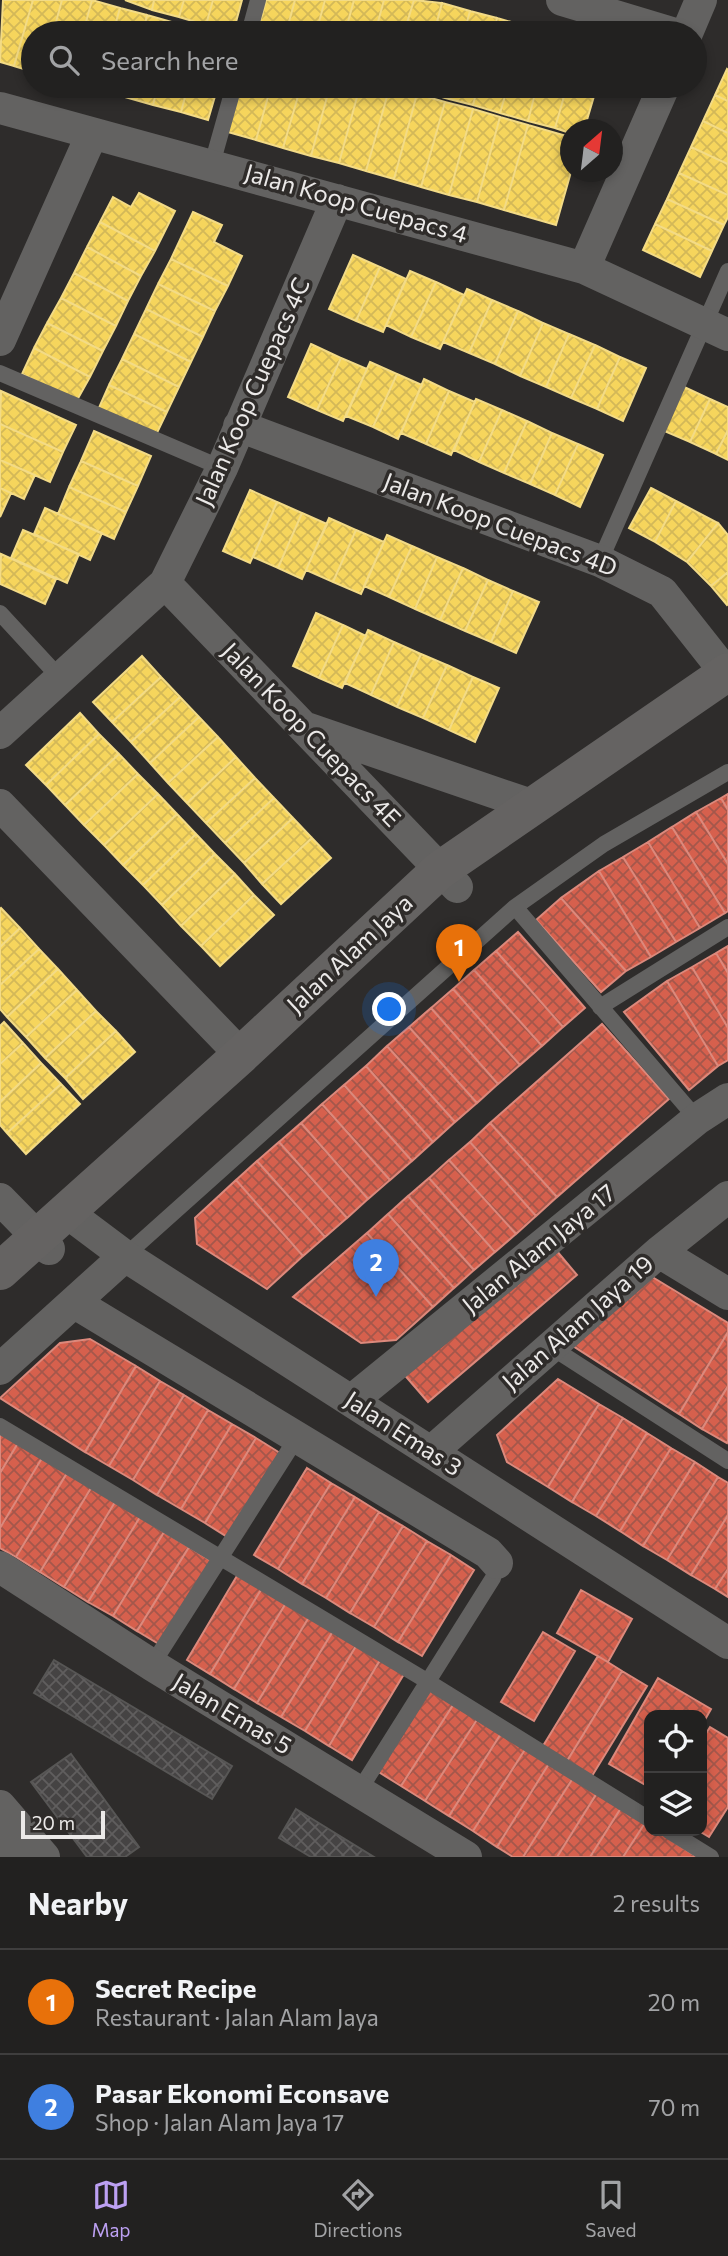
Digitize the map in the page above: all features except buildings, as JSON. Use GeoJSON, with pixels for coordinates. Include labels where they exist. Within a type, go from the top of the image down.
{"type":"FeatureCollection","features":[{"type":"Feature","properties":{"kind":"street"},"geometry":{"type":"LineString","coordinates":[[562,0],[632,21]]}},
{"type":"Feature","properties":{"kind":"street"},"geometry":{"type":"LineString","coordinates":[[692,21],[701,0]]}},
{"type":"Feature","properties":{"kind":"street"},"geometry":{"type":"LineString","coordinates":[[584,268],[659,98]]}},
{"type":"Feature","properties":{"kind":"street","name":"Jalan Koop Cuepacs 4"},"geometry":{"type":"LineString","coordinates":[[0,108],[584,268],[717,329]]}},
{"type":"Feature","properties":{"kind":"street"},"geometry":{"type":"LineString","coordinates":[[0,340],[92,134]]}},
{"type":"Feature","properties":{"kind":"street","name":"Jalan Koop Cuepacs 4C"},"geometry":{"type":"LineString","coordinates":[[165,583],[222,468],[337,200]]}},
{"type":"Feature","properties":{"kind":"street","name":"Jalan Koop Cuepacs 4D"},"geometry":{"type":"LineString","coordinates":[[239,426],[600,561],[662,592],[727,682]]}},
{"type":"Feature","properties":{"kind":"street"},"geometry":{"type":"LineString","coordinates":[[0,733],[165,583]]}},
{"type":"Feature","properties":{"kind":"street","name":"Jalan Koop Cuepacs 4E"},"geometry":{"type":"LineString","coordinates":[[165,583],[449,879]]}},
{"type":"Feature","properties":{"kind":"street","name":"Jalan Alam Jaya"},"geometry":{"type":"LineString","coordinates":[[0,1271],[42,1243],[72,1217],[531,805],[727,682]]}},
{"type":"Feature","properties":{"kind":"street","name":"Jalan Alam Jaya"},"geometry":{"type":"LineString","coordinates":[[72,1217],[241,1055],[449,879],[556,811],[727,682]]}},
{"type":"Feature","properties":{"kind":"street"},"geometry":{"type":"LineString","coordinates":[[302,726],[531,805]]}},
{"type":"Feature","properties":{"kind":"street"},"geometry":{"type":"LineString","coordinates":[[0,806],[241,1055]]}},
{"type":"Feature","properties":{"kind":"street","name":"Jalan Alam Jaya 17"},"geometry":{"type":"LineString","coordinates":[[352,1401],[697,1119],[728,1100]]}},
{"type":"Feature","properties":{"kind":"street","name":"Jalan Alam Jaya 19"},"geometry":{"type":"LineString","coordinates":[[431,1452],[659,1252],[728,1197]]}},
{"type":"Feature","properties":{"kind":"street"},"geometry":{"type":"LineString","coordinates":[[0,1199],[42,1243]]}},
{"type":"Feature","properties":{"kind":"street","name":"Jalan Emas 3"},"geometry":{"type":"LineString","coordinates":[[72,1217],[125,1256],[728,1643]]}},
{"type":"Feature","properties":{"kind":"street","name":"Jalan Alam Jaya"},"geometry":{"type":"LineString","coordinates":[[0,1294],[42,1243]]}},
{"type":"Feature","properties":{"kind":"street"},"geometry":{"type":"LineString","coordinates":[[659,1252],[728,1294]]}},
{"type":"Feature","properties":{"kind":"street"},"geometry":{"type":"LineString","coordinates":[[0,1369],[125,1256]]}},
{"type":"Feature","properties":{"kind":"street"},"geometry":{"type":"LineString","coordinates":[[75,1303],[488,1553],[497,1563]]}},
{"type":"Feature","properties":{"kind":"street","name":"Jalan Emas 5"},"geometry":{"type":"LineString","coordinates":[[0,1567],[152,1665],[466,1857]]}},
{"type":"Feature","properties":{"kind":"street"},"geometry":{"type":"LineString","coordinates":[[0,1807],[44,1857]]}},
{"type":"Feature","properties":{"kind":"street"},"geometry":{"type":"LineString","coordinates":[[0,1842],[19,1857]]}},
{"type":"Feature","properties":{"kind":"lane"},"geometry":{"type":"LineString","coordinates":[[252,21],[258,0]]}},
{"type":"Feature","properties":{"kind":"lane"},"geometry":{"type":"LineString","coordinates":[[212,164],[231,98]]}},
{"type":"Feature","properties":{"kind":"lane"},"geometry":{"type":"LineString","coordinates":[[600,561],[717,329],[728,271]]}},
{"type":"Feature","properties":{"kind":"lane"},"geometry":{"type":"LineString","coordinates":[[0,373],[222,468]]}},
{"type":"Feature","properties":{"kind":"lane"},"geometry":{"type":"LineString","coordinates":[[0,612],[60,678]]}},
{"type":"Feature","properties":{"kind":"lane"},"geometry":{"type":"LineString","coordinates":[[125,1256],[515,907],[604,844],[728,772]]}},
{"type":"Feature","properties":{"kind":"lane"},"geometry":{"type":"LineString","coordinates":[[515,907],[697,1119]]}},
{"type":"Feature","properties":{"kind":"lane"},"geometry":{"type":"LineString","coordinates":[[600,1007],[728,927]]}},
{"type":"Feature","properties":{"kind":"lane"},"geometry":{"type":"LineString","coordinates":[[551,1347],[728,1461]]}},
{"type":"Feature","properties":{"kind":"lane"},"geometry":{"type":"LineString","coordinates":[[0,1426],[427,1681],[644,1816]]}},
{"type":"Feature","properties":{"kind":"lane"},"geometry":{"type":"LineString","coordinates":[[152,1665],[296,1439]]}},
{"type":"Feature","properties":{"kind":"lane"},"geometry":{"type":"LineString","coordinates":[[359,1791],[493,1578],[497,1563]]}},
{"type":"Feature","properties":{"kind":"lane"},"geometry":{"type":"LineString","coordinates":[[677,1836],[711,1857]]}},
{"type":"Feature","properties":{"kind":"place","name":"Secret Recipe"},"geometry":{"type":"Point","coordinates":[459,982]}},
{"type":"Feature","properties":{"kind":"place","name":"Pasar Ekonomi Econsave"},"geometry":{"type":"Point","coordinates":[376,1297]}}]}
